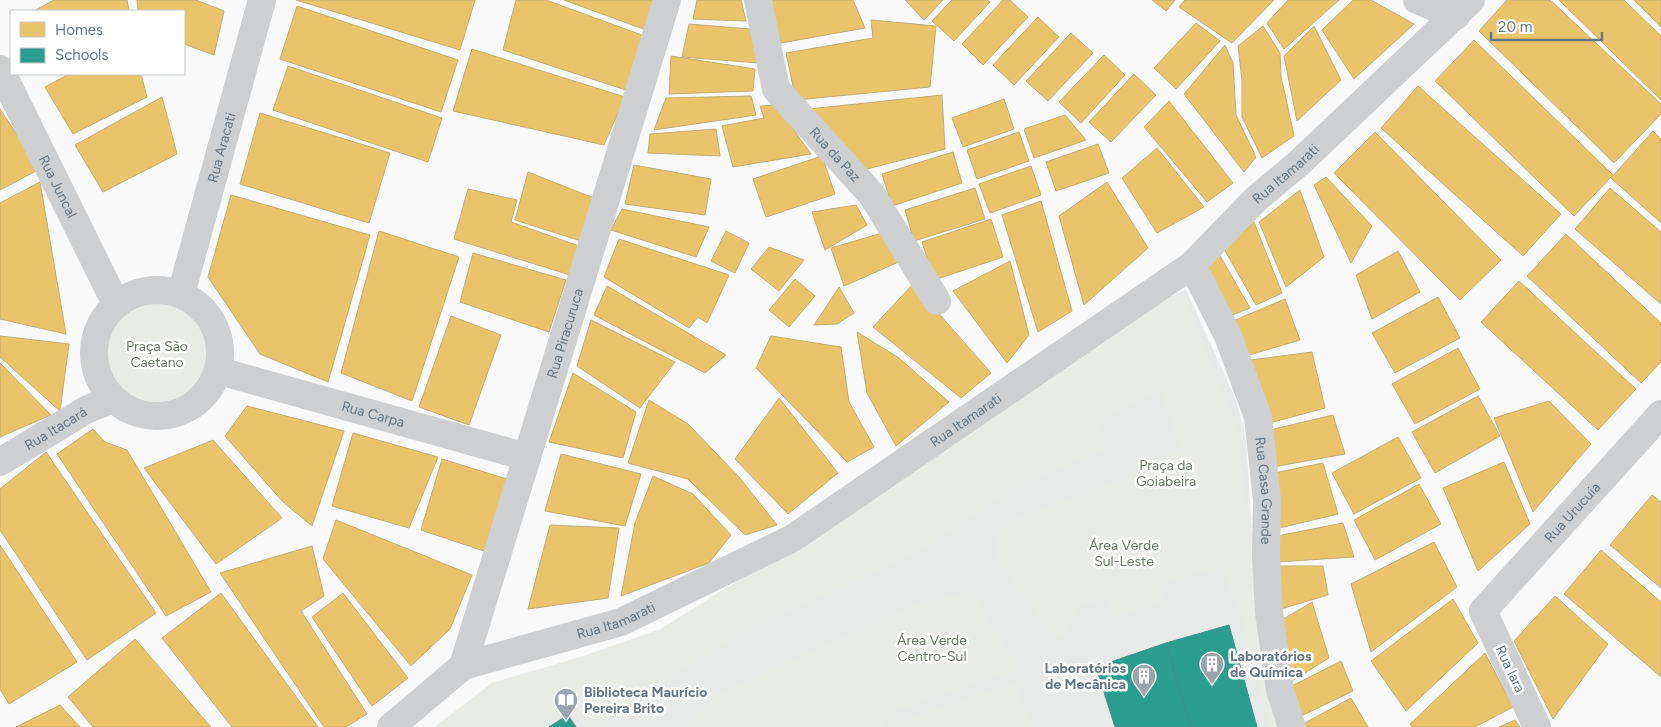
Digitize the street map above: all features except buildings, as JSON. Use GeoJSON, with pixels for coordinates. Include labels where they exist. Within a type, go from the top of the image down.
{"type":"FeatureCollection","features":[{"type":"Feature","properties":{"kind":"street","name":"Rua Aracati"},"geometry":{"type":"LineString","coordinates":[[181,294],[262,0]]}},
{"type":"Feature","properties":{"kind":"street","name":"Rua Piracuruca"},"geometry":{"type":"LineString","coordinates":[[463,666],[667,0]]}},
{"type":"Feature","properties":{"kind":"street","name":"Rua da Paz"},"geometry":{"type":"LineString","coordinates":[[758,0],[776,89],[872,195],[937,301]]}},
{"type":"Feature","properties":{"kind":"street"},"geometry":{"type":"LineString","coordinates":[[1417,0],[1463,8]]}},
{"type":"Feature","properties":{"kind":"street","name":"Rua Itamarati"},"geometry":{"type":"LineString","coordinates":[[391,727],[463,666],[621,622],[793,538],[1192,265],[1256,199],[1299,163],[1463,8]]}},
{"type":"Feature","properties":{"kind":"street","name":"Rua Juncal"},"geometry":{"type":"LineString","coordinates":[[0,69],[116,304]]}},
{"type":"Feature","properties":{"kind":"street","name":"Rua Casa Grande"},"geometry":{"type":"LineString","coordinates":[[1192,265],[1228,336],[1258,416],[1267,500],[1266,556],[1269,612],[1280,690],[1292,727]]}},
{"type":"Feature","properties":{"kind":"street"},"geometry":{"type":"LineString","coordinates":[[147,290],[165,290],[181,294],[198,304],[210,318],[218,334],[221,352],[219,371],[209,390],[194,406],[174,415],[152,417],[131,411],[113,399],[100,382],[94,362],[95,340],[102,321],[116,304],[130,295],[147,290]]}},
{"type":"Feature","properties":{"kind":"street","name":"Rua Carpa"},"geometry":{"type":"LineString","coordinates":[[219,371],[527,457]]}},
{"type":"Feature","properties":{"kind":"street","name":"Rua Itacará"},"geometry":{"type":"LineString","coordinates":[[0,462],[86,410],[113,399]]}},
{"type":"Feature","properties":{"kind":"street","name":"Rua Urucuia"},"geometry":{"type":"LineString","coordinates":[[1483,611],[1661,414]]}},
{"type":"Feature","properties":{"kind":"street","name":"Rua Iara"},"geometry":{"type":"LineString","coordinates":[[1483,611],[1537,727]]}},
{"type":"Feature","properties":{"kind":"shaded area"},"geometry":{"type":"Polygon","coordinates":[[[1186,290],[1237,402],[1246,439],[1254,565],[1281,727],[435,727],[492,683],[581,657],[661,629],[844,514],[1169,297],[1186,290]]]}},
{"type":"Feature","properties":{"kind":"green space","name":"Área Verde Sul-Leste"},"geometry":{"type":"Polygon","coordinates":[[[1169,297],[1181,297],[1188,304],[1238,430],[1254,565],[1281,727],[1269,727],[1242,620],[1221,567],[1162,582],[1163,603],[1113,617],[1108,599],[1080,606],[1065,638],[1054,637],[1003,569],[995,552],[997,538],[1016,518],[1130,476],[1128,470],[1180,450],[1160,390],[1099,421],[1108,449],[1055,470],[1005,494],[915,554],[753,627],[649,690],[601,727],[584,727],[570,708],[538,727],[435,727],[492,683],[581,657],[661,629],[844,514],[1169,297]]]}},
{"type":"Feature","properties":{"kind":"green space","name":"Praça São Caetano"},"geometry":{"type":"Polygon","coordinates":[[[157,298],[168,299],[178,303],[196,315],[208,333],[212,343],[212,365],[208,375],[196,393],[178,405],[168,409],[157,410],[146,409],[136,405],[118,393],[106,375],[102,365],[101,354],[102,343],[106,333],[118,315],[136,303],[146,299],[157,298]]]}},
{"type":"Feature","properties":{"kind":"green space","name":"Área Verde Centro-Sul"},"geometry":{"type":"Polygon","coordinates":[[[974,591],[990,624],[1021,668],[882,716],[885,727],[686,727],[686,724],[715,696],[919,602],[974,591]]]}},
{"type":"Feature","properties":{"kind":"green space"},"geometry":{"type":"Polygon","coordinates":[[[1016,681],[1032,727],[893,727],[892,725],[1016,681]]]}},
{"type":"Feature","properties":{"kind":"place","name":"Laboratórios de Química"},"geometry":{"type":"Point","coordinates":[1212,685]}},
{"type":"Feature","properties":{"kind":"place","name":"Laboratórios de Mecânica"},"geometry":{"type":"Point","coordinates":[1144,697]}},
{"type":"Feature","properties":{"kind":"place","name":"Biblioteca Maurício Pereira Brito"},"geometry":{"type":"Point","coordinates":[566,721]}},
{"type":"Feature","properties":{"kind":"park label","name":"Praça da Goiabeira"},"geometry":{"type":"Point","coordinates":[1166,474]}}]}
